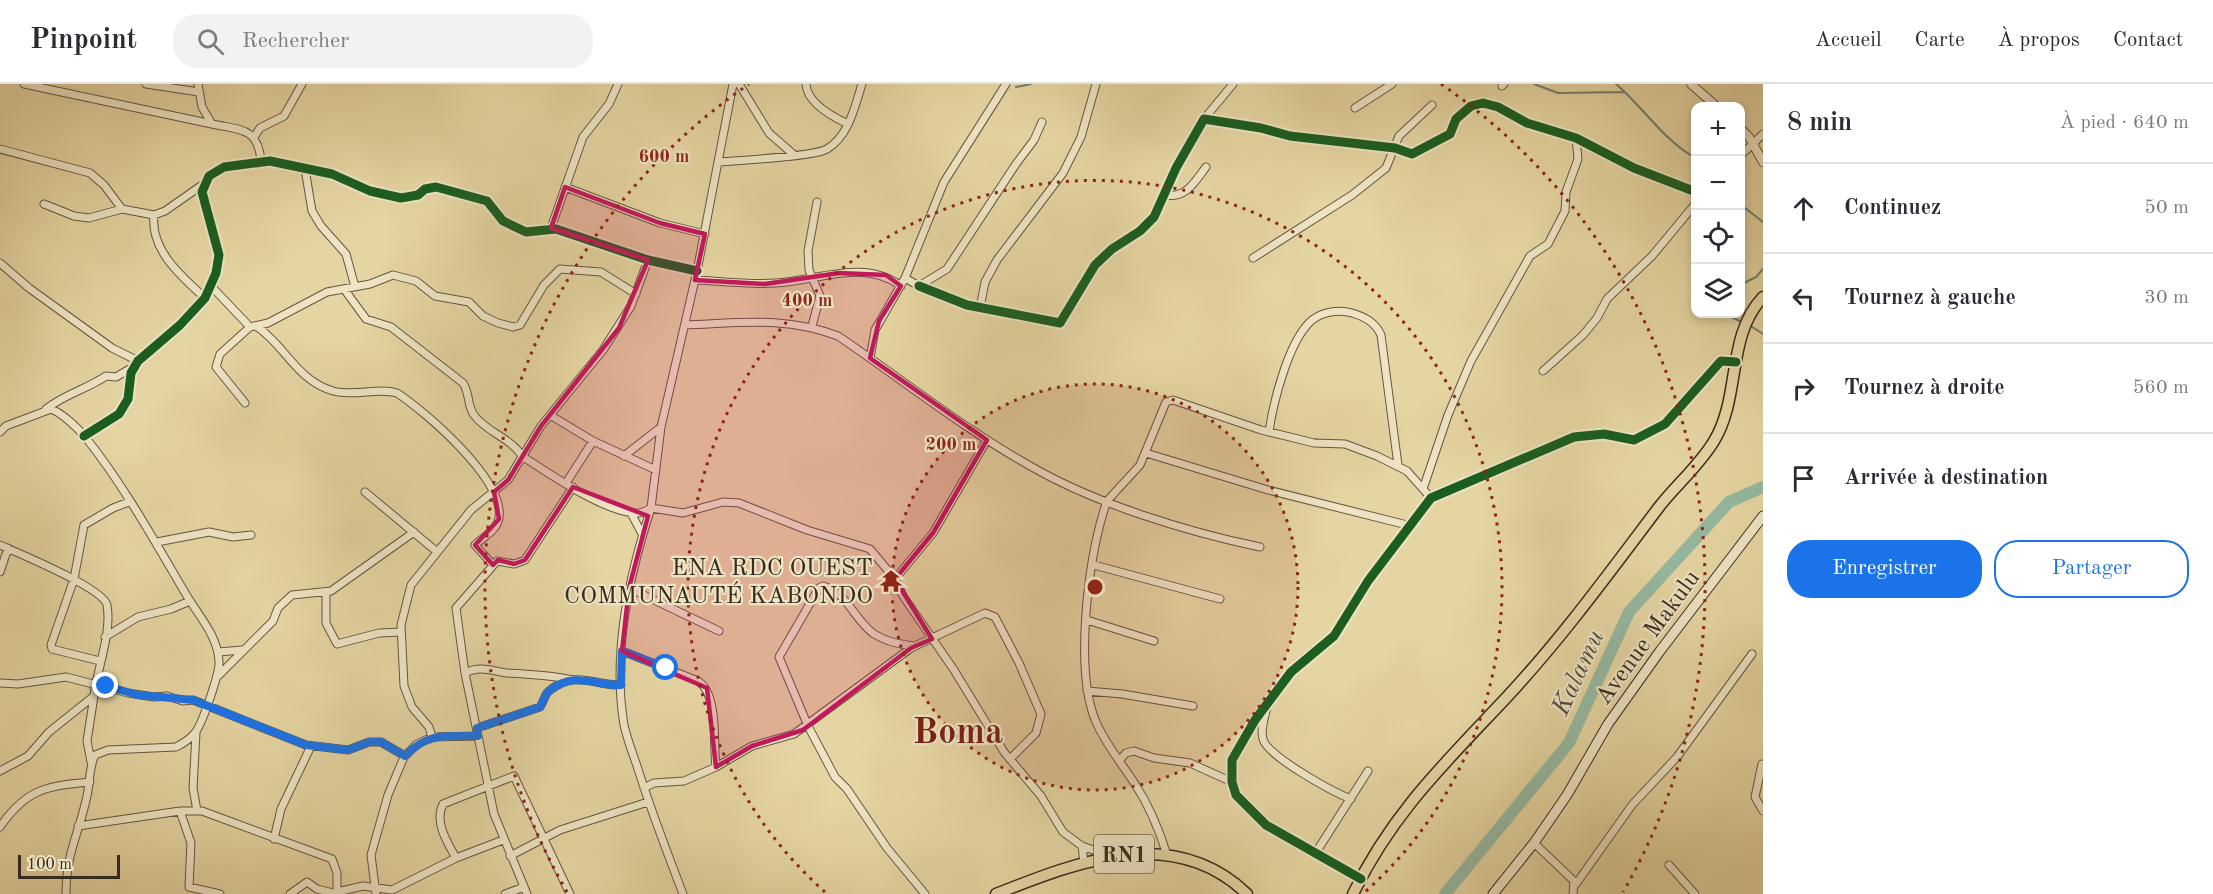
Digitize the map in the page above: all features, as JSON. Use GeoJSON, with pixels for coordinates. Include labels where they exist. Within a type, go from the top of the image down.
{"type":"FeatureCollection","features":[{"type":"Feature","properties":{"kind":"highway"},"geometry":{"type":"LineString","coordinates":[[1353,893],[1417,792],[1565,632],[1665,500],[1713,443],[1724,420],[1743,329],[1748,317],[1763,297]]}},
{"type":"Feature","properties":{"kind":"highway","name":"RN1"},"geometry":{"type":"LineString","coordinates":[[996,894],[1014,890],[1084,863],[1110,856],[1132,854],[1167,855],[1207,868],[1225,876],[1247,894]]}},
{"type":"Feature","properties":{"kind":"main road","name":"Avenue Makulu"},"geometry":{"type":"LineString","coordinates":[[1493,894],[1534,843],[1567,795],[1608,724],[1763,516]]}},
{"type":"Feature","properties":{"kind":"street"},"geometry":{"type":"LineString","coordinates":[[24,84],[242,130],[254,137],[261,161]]}},
{"type":"Feature","properties":{"kind":"street"},"geometry":{"type":"LineString","coordinates":[[146,84],[199,88],[206,116],[212,124]]}},
{"type":"Feature","properties":{"kind":"street"},"geometry":{"type":"LineString","coordinates":[[254,137],[260,128],[284,116],[302,84]]}},
{"type":"Feature","properties":{"kind":"street"},"geometry":{"type":"LineString","coordinates":[[552,228],[583,137],[605,110],[618,84]]}},
{"type":"Feature","properties":{"kind":"street"},"geometry":{"type":"LineString","coordinates":[[683,894],[648,802],[624,727],[621,685],[622,651],[629,588],[651,508],[661,427],[705,234],[733,84]]}},
{"type":"Feature","properties":{"kind":"street"},"geometry":{"type":"LineString","coordinates":[[739,84],[769,133],[793,154]]}},
{"type":"Feature","properties":{"kind":"street"},"geometry":{"type":"LineString","coordinates":[[806,84],[807,90],[818,104],[832,116],[848,124]]}},
{"type":"Feature","properties":{"kind":"street"},"geometry":{"type":"LineString","coordinates":[[720,162],[827,149],[848,124],[862,84]]}},
{"type":"Feature","properties":{"kind":"street"},"geometry":{"type":"LineString","coordinates":[[870,357],[879,321],[903,282],[944,182],[1006,84]]}},
{"type":"Feature","properties":{"kind":"street"},"geometry":{"type":"LineString","coordinates":[[980,308],[985,282],[997,260],[1063,173],[1082,137],[1096,84]]}},
{"type":"Feature","properties":{"kind":"street"},"geometry":{"type":"LineString","coordinates":[[695,280],[765,284],[812,277],[879,273],[980,308],[1055,323],[1063,321],[1095,266],[1112,249],[1152,220],[1176,168],[1204,119],[1233,84]]}},
{"type":"Feature","properties":{"kind":"street"},"geometry":{"type":"LineString","coordinates":[[1355,108],[1392,84]]}},
{"type":"Feature","properties":{"kind":"street"},"geometry":{"type":"LineString","coordinates":[[1691,84],[1711,102]]}},
{"type":"Feature","properties":{"kind":"street"},"geometry":{"type":"LineString","coordinates":[[1204,119],[1261,128],[1290,136],[1395,148],[1412,153],[1450,134],[1456,119],[1471,106],[1480,103],[1498,107],[1531,124],[1576,138],[1634,168],[1691,190]]}},
{"type":"Feature","properties":{"kind":"street"},"geometry":{"type":"LineString","coordinates":[[1254,258],[1352,195],[1386,168],[1399,136],[1432,105]]}},
{"type":"Feature","properties":{"kind":"street"},"geometry":{"type":"LineString","coordinates":[[919,286],[947,269],[1034,140],[1042,122]]}},
{"type":"Feature","properties":{"kind":"street"},"geometry":{"type":"LineString","coordinates":[[1745,134],[1763,162]]}},
{"type":"Feature","properties":{"kind":"street"},"geometry":{"type":"LineString","coordinates":[[1745,151],[1763,134]]}},
{"type":"Feature","properties":{"kind":"street"},"geometry":{"type":"LineString","coordinates":[[1423,489],[1448,416],[1471,361],[1530,256],[1548,244],[1565,211],[1566,192],[1578,159],[1576,138]]}},
{"type":"Feature","properties":{"kind":"street"},"geometry":{"type":"LineString","coordinates":[[0,149],[90,173],[104,185],[122,209]]}},
{"type":"Feature","properties":{"kind":"street"},"geometry":{"type":"LineString","coordinates":[[0,432],[6,426],[46,409],[68,393],[95,384],[106,376],[116,377],[135,364],[180,325],[205,298],[211,286],[219,255],[202,199],[209,176],[224,167],[261,161],[332,174],[370,191],[393,197],[411,197],[430,187],[456,192],[488,201],[504,221],[520,230],[531,232],[552,228],[648,260],[697,271]]}},
{"type":"Feature","properties":{"kind":"street"},"geometry":{"type":"LineString","coordinates":[[1164,195],[1179,196],[1188,191],[1206,167]]}},
{"type":"Feature","properties":{"kind":"street"},"geometry":{"type":"LineString","coordinates":[[305,169],[312,211],[321,226],[346,254],[355,287]]}},
{"type":"Feature","properties":{"kind":"street"},"geometry":{"type":"LineString","coordinates":[[44,204],[63,213],[89,218],[122,209],[154,215],[165,211],[205,183]]}},
{"type":"Feature","properties":{"kind":"street"},"geometry":{"type":"LineString","coordinates":[[566,187],[660,223],[705,234]]}},
{"type":"Feature","properties":{"kind":"street"},"geometry":{"type":"LineString","coordinates":[[812,327],[820,296],[812,277],[808,251],[817,202]]}},
{"type":"Feature","properties":{"kind":"street"},"geometry":{"type":"LineString","coordinates":[[1543,371],[1583,335],[1597,318],[1607,298],[1652,256],[1691,207]]}},
{"type":"Feature","properties":{"kind":"street"},"geometry":{"type":"LineString","coordinates":[[154,215],[153,233],[160,247],[177,272],[205,298]]}},
{"type":"Feature","properties":{"kind":"street"},"geometry":{"type":"LineString","coordinates":[[432,737],[429,727],[412,707],[406,694],[401,632],[411,585],[471,510],[508,480],[550,415],[603,351],[624,319],[648,260]]}},
{"type":"Feature","properties":{"kind":"street"},"geometry":{"type":"LineString","coordinates":[[0,263],[29,288],[135,364]]}},
{"type":"Feature","properties":{"kind":"street"},"geometry":{"type":"LineString","coordinates":[[245,403],[216,367],[220,354],[253,327],[268,323],[317,295],[355,287],[389,276],[412,279],[435,296],[469,302],[485,317],[513,327],[520,325],[544,285],[560,269],[601,272],[636,294]]}},
{"type":"Feature","properties":{"kind":"street"},"geometry":{"type":"LineString","coordinates":[[211,286],[253,327],[271,336],[289,362],[316,384],[335,392],[366,394],[390,391],[400,395],[451,439],[494,492],[499,508],[499,520],[491,533],[475,545],[493,565]]}},
{"type":"Feature","properties":{"kind":"street"},"geometry":{"type":"LineString","coordinates":[[344,289],[366,319],[391,327],[463,383],[469,392],[474,415],[517,448],[522,456],[569,485],[631,513],[640,513],[651,508],[683,513],[723,502],[739,503],[807,530],[870,549],[886,564],[903,596],[1010,759],[1041,796],[1063,832],[1082,846],[1110,856]]}},
{"type":"Feature","properties":{"kind":"street"},"geometry":{"type":"LineString","coordinates":[[1269,432],[1274,398],[1308,323],[1327,313],[1350,313],[1371,321],[1381,335],[1398,465]]}},
{"type":"Feature","properties":{"kind":"street"},"geometry":{"type":"LineString","coordinates":[[685,325],[785,322],[812,327],[838,336],[987,441],[1058,481],[1107,501],[1199,532],[1260,547]]}},
{"type":"Feature","properties":{"kind":"street"},"geometry":{"type":"LineString","coordinates":[[1361,879],[1315,854],[1254,815],[1236,795],[1232,782],[1232,760],[1267,705],[1299,664],[1334,636],[1368,581],[1431,498],[1574,437],[1604,434],[1634,440],[1665,424],[1721,362],[1736,362]]}},
{"type":"Feature","properties":{"kind":"street"},"geometry":{"type":"LineString","coordinates":[[84,436],[114,419],[125,407],[130,394],[135,364]]}},
{"type":"Feature","properties":{"kind":"street"},"geometry":{"type":"LineString","coordinates":[[1167,855],[1154,816],[1097,723],[1087,691],[1084,645],[1094,565],[1107,501],[1140,465],[1164,406],[1169,400],[1269,432],[1314,443],[1345,444],[1398,465],[1431,498]]}},
{"type":"Feature","properties":{"kind":"street"},"geometry":{"type":"LineString","coordinates":[[46,409],[55,410],[84,436],[117,479],[129,502],[157,542],[218,652],[219,675]]}},
{"type":"Feature","properties":{"kind":"street"},"geometry":{"type":"LineString","coordinates":[[550,415],[593,441],[656,470]]}},
{"type":"Feature","properties":{"kind":"street"},"geometry":{"type":"LineString","coordinates":[[624,456],[661,427]]}},
{"type":"Feature","properties":{"kind":"street"},"geometry":{"type":"LineString","coordinates":[[505,894],[525,890],[503,840],[490,787],[465,673],[456,608],[498,561],[514,564],[525,560],[593,441]]}},
{"type":"Feature","properties":{"kind":"street"},"geometry":{"type":"LineString","coordinates":[[895,579],[930,539],[987,441]]}},
{"type":"Feature","properties":{"kind":"street"},"geometry":{"type":"LineString","coordinates":[[1146,453],[1268,490],[1411,526]]}},
{"type":"Feature","properties":{"kind":"street"},"geometry":{"type":"LineString","coordinates":[[365,492],[436,551]]}},
{"type":"Feature","properties":{"kind":"street"},"geometry":{"type":"LineString","coordinates":[[100,662],[51,648],[74,579],[84,525],[113,508],[129,502]]}},
{"type":"Feature","properties":{"kind":"street"},"geometry":{"type":"LineString","coordinates":[[631,513],[642,535]]}},
{"type":"Feature","properties":{"kind":"street"},"geometry":{"type":"LineString","coordinates":[[157,542],[208,532],[233,537],[251,535]]}},
{"type":"Feature","properties":{"kind":"street"},"geometry":{"type":"LineString","coordinates":[[197,811],[193,788],[196,733],[219,675],[273,621],[278,608],[292,595],[326,593],[414,532]]}},
{"type":"Feature","properties":{"kind":"street"},"geometry":{"type":"LineString","coordinates":[[0,545],[74,579],[106,602],[105,637],[87,741],[91,763],[90,782],[69,853],[66,894]]}},
{"type":"Feature","properties":{"kind":"street"},"geometry":{"type":"LineString","coordinates":[[0,572],[8,549]]}},
{"type":"Feature","properties":{"kind":"street"},"geometry":{"type":"LineString","coordinates":[[1094,565],[1220,599]]}},
{"type":"Feature","properties":{"kind":"street"},"geometry":{"type":"LineString","coordinates":[[914,646],[895,644],[875,635],[837,593],[821,587],[779,657],[808,726],[835,777],[847,789],[887,848],[925,894]]}},
{"type":"Feature","properties":{"kind":"street"},"geometry":{"type":"LineString","coordinates":[[629,588],[719,631]]}},
{"type":"Feature","properties":{"kind":"street"},"geometry":{"type":"LineString","coordinates":[[326,593],[326,623],[338,645],[379,633],[401,632]]}},
{"type":"Feature","properties":{"kind":"street"},"geometry":{"type":"LineString","coordinates":[[105,637],[138,617],[171,609],[190,601]]}},
{"type":"Feature","properties":{"kind":"street"},"geometry":{"type":"LineString","coordinates":[[644,788],[654,783],[684,781],[716,767],[752,746],[794,734],[808,726],[914,646],[985,613],[995,617],[1041,714],[1036,734],[1010,759]]}},
{"type":"Feature","properties":{"kind":"street"},"geometry":{"type":"LineString","coordinates":[[1087,620],[1154,641]]}},
{"type":"Feature","properties":{"kind":"street"},"geometry":{"type":"LineString","coordinates":[[218,652],[242,650]]}},
{"type":"Feature","properties":{"kind":"street"},"geometry":{"type":"LineString","coordinates":[[622,651],[698,681],[707,688],[713,717],[716,767]]}},
{"type":"Feature","properties":{"kind":"street"},"geometry":{"type":"LineString","coordinates":[[1573,894],[1576,884],[1632,805],[1677,757],[1752,654]]}},
{"type":"Feature","properties":{"kind":"street"},"geometry":{"type":"LineString","coordinates":[[465,673],[485,669],[510,673],[538,673],[573,680],[596,680],[611,686],[621,685]]}},
{"type":"Feature","properties":{"kind":"street"},"geometry":{"type":"LineString","coordinates":[[2,681],[62,677],[96,683],[128,693],[154,697],[167,696],[183,701],[193,700],[206,707],[311,746],[348,750],[369,742],[381,742],[405,756]]}},
{"type":"Feature","properties":{"kind":"street"},"geometry":{"type":"LineString","coordinates":[[377,891],[370,868],[370,855],[388,795],[405,756],[417,744],[432,737],[478,732],[540,707],[549,691],[573,680]]}},
{"type":"Feature","properties":{"kind":"street"},"geometry":{"type":"LineString","coordinates":[[1087,691],[1135,696],[1166,704],[1193,706]]}},
{"type":"Feature","properties":{"kind":"street"},"geometry":{"type":"LineString","coordinates":[[0,771],[28,756],[49,732],[94,696]]}},
{"type":"Feature","properties":{"kind":"street"},"geometry":{"type":"LineString","coordinates":[[1267,705],[1262,733],[1266,747],[1315,780],[1351,800]]}},
{"type":"Feature","properties":{"kind":"street"},"geometry":{"type":"LineString","coordinates":[[91,763],[95,754],[101,751],[176,747],[196,733]]}},
{"type":"Feature","properties":{"kind":"street"},"geometry":{"type":"LineString","coordinates":[[274,839],[281,809],[311,746]]}},
{"type":"Feature","properties":{"kind":"street"},"geometry":{"type":"LineString","coordinates":[[1119,761],[1126,753],[1134,751],[1154,758],[1190,763],[1232,782]]}},
{"type":"Feature","properties":{"kind":"street"},"geometry":{"type":"LineString","coordinates":[[1762,764],[1755,797],[1763,811]]}},
{"type":"Feature","properties":{"kind":"street"},"geometry":{"type":"LineString","coordinates":[[1315,854],[1368,771]]}},
{"type":"Feature","properties":{"kind":"street"},"geometry":{"type":"LineString","coordinates":[[456,858],[442,832],[441,806],[512,776],[516,777],[570,894]]}},
{"type":"Feature","properties":{"kind":"street"},"geometry":{"type":"LineString","coordinates":[[0,827],[16,805],[47,787],[90,782]]}},
{"type":"Feature","properties":{"kind":"street"},"geometry":{"type":"LineString","coordinates":[[510,856],[560,830],[648,802]]}},
{"type":"Feature","properties":{"kind":"street"},"geometry":{"type":"LineString","coordinates":[[180,811],[190,843],[189,887],[220,894]]}},
{"type":"Feature","properties":{"kind":"street"},"geometry":{"type":"LineString","coordinates":[[78,826],[180,811],[214,813],[274,839],[332,859],[337,873],[337,893]]}},
{"type":"Feature","properties":{"kind":"street"},"geometry":{"type":"LineString","coordinates":[[290,894],[307,882],[321,890],[337,893],[356,886],[377,891],[397,888],[456,858],[503,840]]}},
{"type":"Feature","properties":{"kind":"street"},"geometry":{"type":"LineString","coordinates":[[1534,843],[1576,884]]}},
{"type":"Feature","properties":{"kind":"street"},"geometry":{"type":"LineString","coordinates":[[1082,846],[1084,863]]}},
{"type":"Feature","properties":{"kind":"street"},"geometry":{"type":"LineString","coordinates":[[1669,865],[1695,894]]}},
{"type":"Feature","properties":{"kind":"highlighted area"},"geometry":{"type":"Polygon","coordinates":[[[565,187],[660,223],[705,234],[695,280],[765,284],[839,273],[886,275],[901,286],[879,321],[870,358],[987,440],[933,533],[895,579],[932,639],[911,648],[803,730],[752,746],[716,767],[707,688],[622,651],[629,588],[648,516],[573,487],[525,560],[514,564],[498,560],[493,565],[475,545],[499,519],[494,492],[508,480],[541,426],[619,328],[648,260],[551,228],[565,187]]]}},
{"type":"Feature","properties":{"kind":"waterway"},"geometry":{"type":"LineString","coordinates":[[1016,87],[1031,84]]}},
{"type":"Feature","properties":{"kind":"waterway"},"geometry":{"type":"LineString","coordinates":[[1534,84],[1558,93],[1625,92]]}},
{"type":"Feature","properties":{"kind":"waterway"},"geometry":{"type":"LineString","coordinates":[[1616,84],[1675,144],[1692,156]]}},
{"type":"Feature","properties":{"kind":"waterway"},"geometry":{"type":"LineString","coordinates":[[1745,208],[1763,222]]}},
{"type":"Feature","properties":{"kind":"waterway"},"geometry":{"type":"LineString","coordinates":[[1745,282],[1756,277],[1763,269]]}},
{"type":"Feature","properties":{"kind":"waterway"},"geometry":{"type":"LineString","coordinates":[[1733,318],[1744,323]]}},
{"type":"Feature","properties":{"kind":"waterway"},"geometry":{"type":"LineString","coordinates":[[1749,325],[1763,334]]}},
{"type":"Feature","properties":{"kind":"waterway","name":"Kalamu"},"geometry":{"type":"LineString","coordinates":[[1445,894],[1569,743],[1629,612],[1729,502],[1763,487]]}},
{"type":"Feature","properties":{"kind":"cycle path"},"geometry":{"type":"LineString","coordinates":[[919,286],[967,305],[1060,323],[1095,265],[1112,249],[1140,231],[1154,217],[1176,168],[1204,119],[1261,128],[1290,136],[1395,148],[1412,154],[1450,134],[1456,119],[1471,106],[1483,103],[1498,107],[1527,123],[1576,138],[1634,168],[1691,190]]}},
{"type":"Feature","properties":{"kind":"cycle path"},"geometry":{"type":"LineString","coordinates":[[84,436],[119,414],[128,399],[131,373],[138,361],[180,325],[205,298],[216,273],[219,255],[202,192],[209,176],[224,167],[270,161],[332,174],[370,191],[401,198],[418,195],[425,189],[436,187],[487,201],[503,221],[526,232],[556,229],[648,260],[697,271]]}},
{"type":"Feature","properties":{"kind":"cycle path"},"geometry":{"type":"LineString","coordinates":[[1361,879],[1266,825],[1236,795],[1232,782],[1232,760],[1255,720],[1291,672],[1334,636],[1368,581],[1431,498],[1574,437],[1604,434],[1634,440],[1665,424],[1721,361],[1736,362]]}},
{"type":"Feature","properties":{"kind":"place","name":"ENA RDC OUEST COMMUNAUTÉ KABONDO"},"geometry":{"type":"Point","coordinates":[891,581]}},
{"type":"Feature","properties":{"kind":"district","name":"Boma"},"geometry":{"type":"Point","coordinates":[958,730]}},
{"type":"Feature","properties":{"kind":"route"},"geometry":{"type":"LineString","coordinates":[[106,686],[138,695],[167,696],[183,701],[193,700],[306,745],[348,750],[369,742],[381,742],[405,756],[424,739],[478,736],[477,728],[527,709],[540,707],[543,705],[546,693],[573,680],[596,680],[611,686],[621,685],[622,651],[666,668]]}}]}
